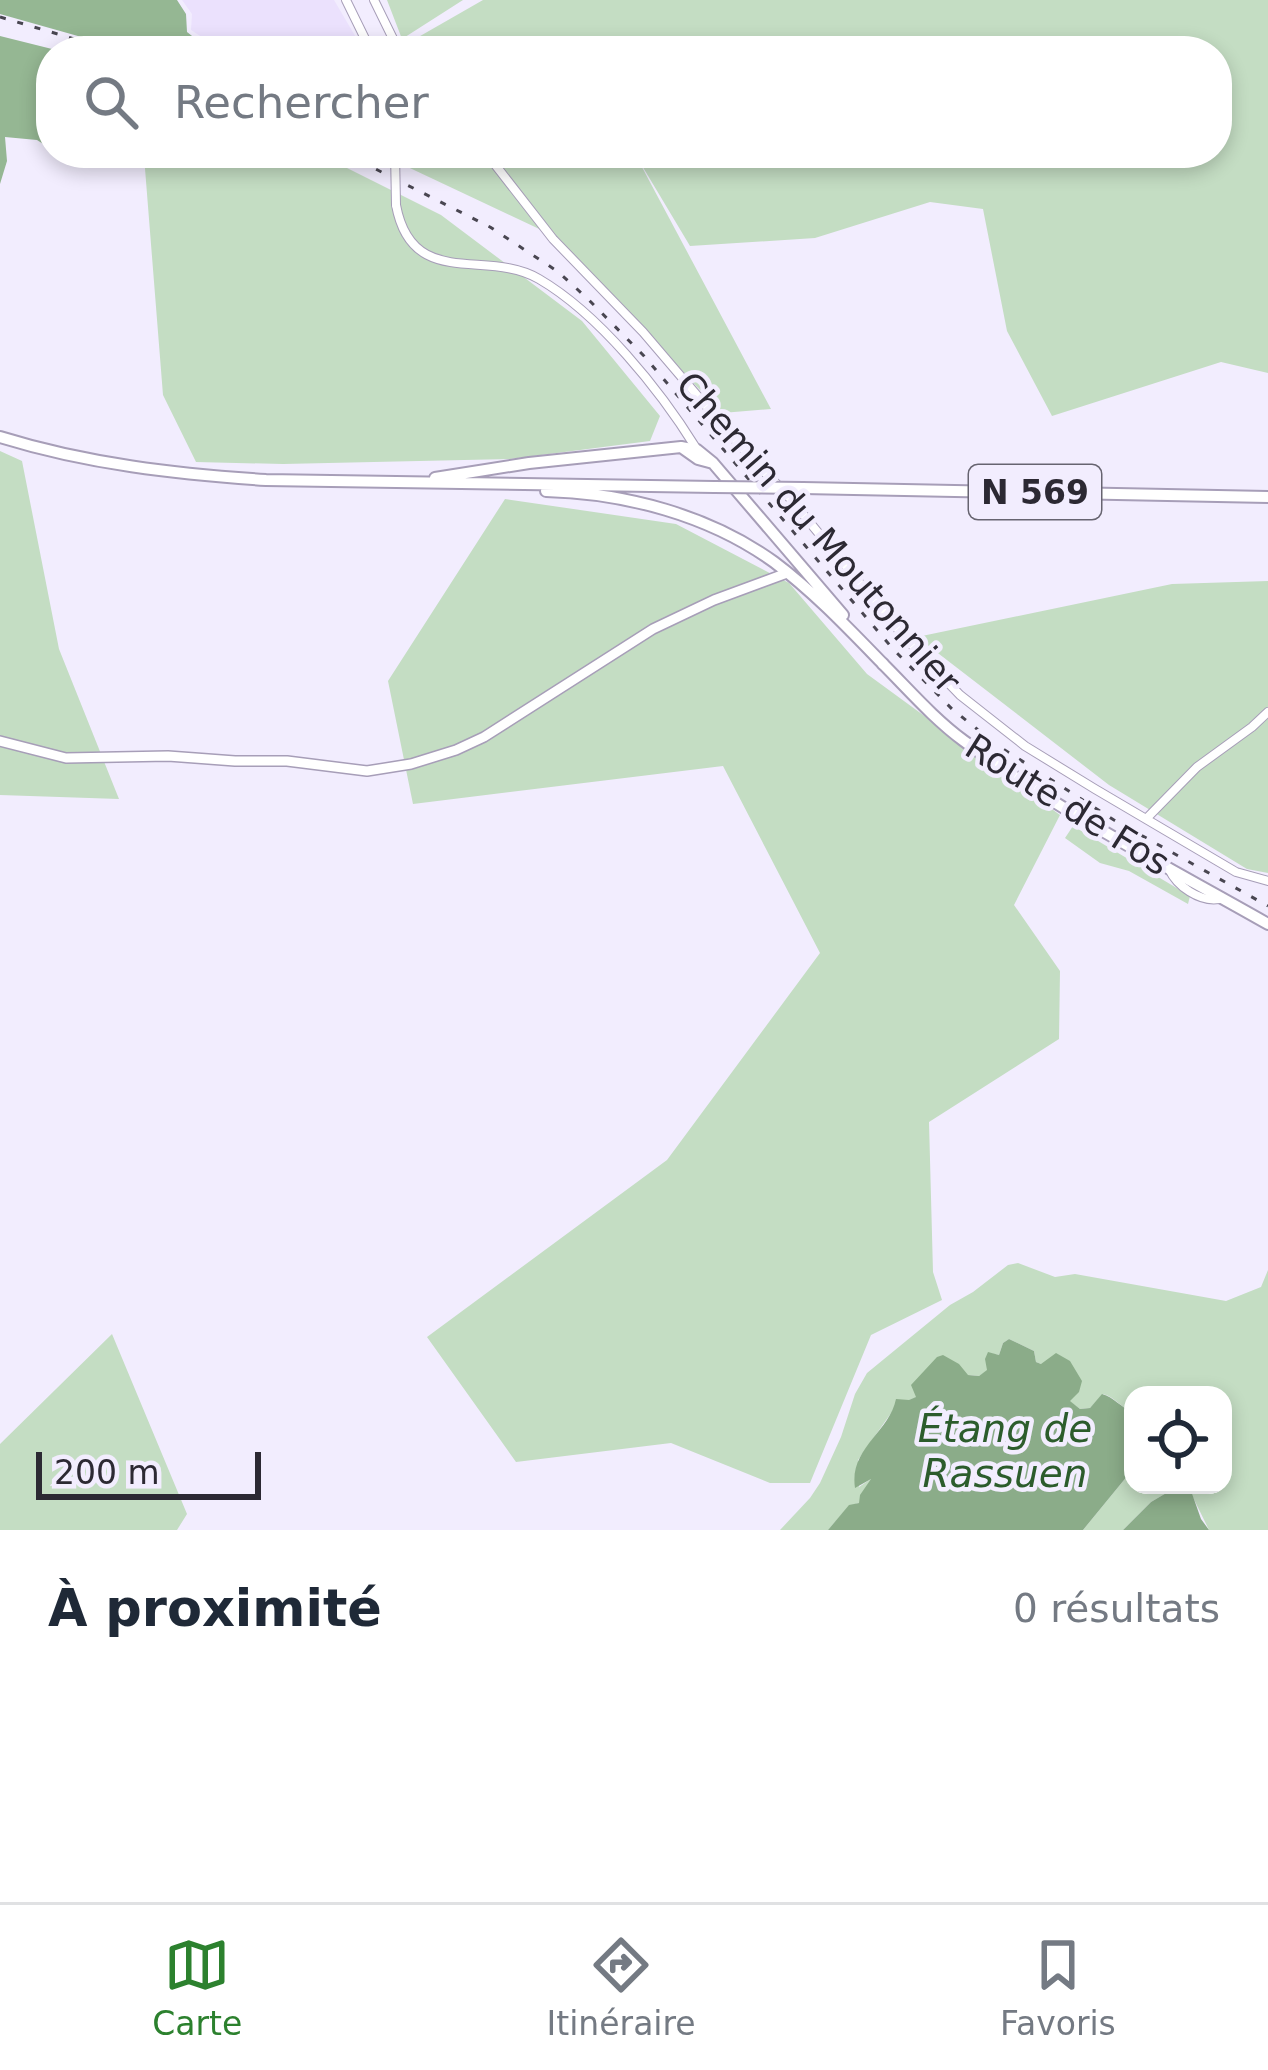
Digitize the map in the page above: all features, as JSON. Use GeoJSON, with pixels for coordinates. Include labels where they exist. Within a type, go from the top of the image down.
{"type":"FeatureCollection","features":[{"type":"Feature","properties":{"kind":"main road","name":"N 569"},"geometry":{"type":"LineString","coordinates":[[0,437],[81,458],[205,476],[287,481],[1268,497]]}},
{"type":"Feature","properties":{"kind":"main road"},"geometry":{"type":"LineString","coordinates":[[681,447],[697,450],[713,463],[883,664]]}},
{"type":"Feature","properties":{"kind":"main road"},"geometry":{"type":"LineString","coordinates":[[681,447],[713,463]]}},
{"type":"Feature","properties":{"kind":"main road","name":"N 569"},"geometry":{"type":"LineString","coordinates":[[421,482],[529,463],[681,447]]}},
{"type":"Feature","properties":{"kind":"main road"},"geometry":{"type":"LineString","coordinates":[[501,485],[606,496],[702,518],[749,540],[760,538],[770,528]]}},
{"type":"Feature","properties":{"kind":"main road"},"geometry":{"type":"LineString","coordinates":[[682,515],[772,561],[883,664]]}},
{"type":"Feature","properties":{"kind":"main road"},"geometry":{"type":"LineString","coordinates":[[770,528],[775,550],[772,561]]}},
{"type":"Feature","properties":{"kind":"main road"},"geometry":{"type":"LineString","coordinates":[[772,561],[793,554]]}},
{"type":"Feature","properties":{"kind":"main road"},"geometry":{"type":"LineString","coordinates":[[787,573],[793,554]]}},
{"type":"Feature","properties":{"kind":"main road","name":"Route de Fos"},"geometry":{"type":"LineString","coordinates":[[883,664],[963,740],[1071,811],[1268,924]]}},
{"type":"Feature","properties":{"kind":"street"},"geometry":{"type":"LineString","coordinates":[[346,0],[364,36]]}},
{"type":"Feature","properties":{"kind":"street"},"geometry":{"type":"LineString","coordinates":[[374,0],[392,36]]}},
{"type":"Feature","properties":{"kind":"street"},"geometry":{"type":"LineString","coordinates":[[395,168],[400,224],[414,245],[432,258],[536,277],[572,303],[615,343],[697,450]]}},
{"type":"Feature","properties":{"kind":"street","name":"Chemin du Moutonnier"},"geometry":{"type":"LineString","coordinates":[[497,168],[553,239],[643,332],[946,681],[1024,746],[1236,872],[1268,881]]}},
{"type":"Feature","properties":{"kind":"street"},"geometry":{"type":"LineString","coordinates":[[681,447],[682,425]]}},
{"type":"Feature","properties":{"kind":"street"},"geometry":{"type":"LineString","coordinates":[[759,584],[772,561]]}},
{"type":"Feature","properties":{"kind":"street"},"geometry":{"type":"LineString","coordinates":[[0,741],[66,758],[287,761],[367,771],[411,764],[484,737],[653,628],[787,573]]}},
{"type":"Feature","properties":{"kind":"street"},"geometry":{"type":"LineString","coordinates":[[1146,819],[1197,767],[1268,712]]}},
{"type":"Feature","properties":{"kind":"shaded area"},"geometry":{"type":"Polygon","coordinates":[[[0,0],[177,0],[192,36],[78,36],[0,14],[0,0]]]}},
{"type":"Feature","properties":{"kind":"shaded area"},"geometry":{"type":"Polygon","coordinates":[[[182,0],[334,0],[355,36],[200,36],[191,30],[192,14],[182,0]]]}},
{"type":"Feature","properties":{"kind":"shaded area"},"geometry":{"type":"Polygon","coordinates":[[[387,0],[463,0],[407,36],[401,36],[387,0]]]}},
{"type":"Feature","properties":{"kind":"shaded area"},"geometry":{"type":"Polygon","coordinates":[[[483,0],[1268,0],[1268,373],[1221,362],[1052,416],[1007,331],[983,209],[930,202],[815,238],[690,246],[643,168],[1232,168],[1232,36],[420,36],[483,0]]]}},
{"type":"Feature","properties":{"kind":"shaded area"},"geometry":{"type":"Polygon","coordinates":[[[0,36],[36,45],[36,140],[5,137],[7,161],[0,184],[0,36]]]}},
{"type":"Feature","properties":{"kind":"shaded area"},"geometry":{"type":"Polygon","coordinates":[[[145,168],[347,168],[441,215],[582,321],[660,416],[650,441],[510,459],[196,462],[163,395],[145,168]]]}},
{"type":"Feature","properties":{"kind":"shaded area"},"geometry":{"type":"Polygon","coordinates":[[[410,168],[642,168],[771,409],[722,413],[552,235],[410,168]]]}},
{"type":"Feature","properties":{"kind":"shaded area"},"geometry":{"type":"Polygon","coordinates":[[[0,451],[22,461],[59,649],[119,799],[0,795],[0,451]]]}},
{"type":"Feature","properties":{"kind":"shaded area"},"geometry":{"type":"Polygon","coordinates":[[[505,499],[676,524],[789,583],[867,674],[1060,815],[1014,905],[1060,971],[1059,1039],[929,1122],[933,1272],[942,1300],[871,1335],[810,1483],[770,1483],[671,1443],[516,1462],[427,1337],[667,1160],[820,953],[723,766],[413,804],[388,681],[505,499]]]}},
{"type":"Feature","properties":{"kind":"shaded area"},"geometry":{"type":"Polygon","coordinates":[[[1268,581],[1268,873],[1247,869],[1109,785],[917,637],[1172,584],[1268,581]]]}},
{"type":"Feature","properties":{"kind":"shaded area"},"geometry":{"type":"Polygon","coordinates":[[[1073,826],[1190,896],[1188,904],[1129,871],[1100,863],[1065,838],[1073,826]]]}},
{"type":"Feature","properties":{"kind":"shaded area"},"geometry":{"type":"Polygon","coordinates":[[[1018,1263],[1055,1277],[1075,1274],[1226,1301],[1261,1287],[1268,1270],[1268,1530],[1209,1530],[1191,1494],[1232,1494],[1232,1386],[1124,1386],[1124,1407],[1103,1394],[1090,1408],[1080,1409],[1036,1362],[1034,1351],[1009,1339],[999,1355],[988,1353],[987,1371],[979,1376],[968,1375],[896,1406],[858,1460],[859,1487],[872,1478],[859,1503],[849,1506],[828,1530],[780,1530],[820,1483],[867,1373],[1008,1265],[1018,1263]]]}},
{"type":"Feature","properties":{"kind":"shaded area"},"geometry":{"type":"Polygon","coordinates":[[[112,1334],[187,1514],[177,1530],[0,1530],[0,1444],[112,1334]]]}},
{"type":"Feature","properties":{"kind":"shaded area"},"geometry":{"type":"Polygon","coordinates":[[[1124,1480],[1124,1494],[1165,1494],[1123,1530],[1083,1530],[1124,1480]]]}},
{"type":"Feature","properties":{"kind":"water","name":"Étang de Rassuen"},"geometry":{"type":"Polygon","coordinates":[[[1009,1339],[1034,1351],[1041,1364],[1056,1353],[1070,1361],[1082,1381],[1070,1401],[1080,1409],[1090,1408],[1102,1394],[1124,1407],[1124,1480],[1083,1530],[828,1530],[849,1505],[859,1503],[871,1479],[855,1488],[858,1462],[896,1399],[916,1397],[911,1385],[937,1357],[943,1355],[968,1375],[979,1376],[987,1370],[988,1352],[999,1355],[1009,1339]]]}},
{"type":"Feature","properties":{"kind":"water","name":"Étang de Rassuen"},"geometry":{"type":"Polygon","coordinates":[[[1165,1494],[1192,1494],[1209,1530],[1123,1530],[1165,1494]]]}},
{"type":"Feature","properties":{"kind":"railway"},"geometry":{"type":"LineString","coordinates":[[0,17],[64,36]]}},
{"type":"Feature","properties":{"kind":"railway"},"geometry":{"type":"LineString","coordinates":[[374,168],[490,227],[557,271],[587,298],[644,356],[893,649],[952,709],[997,745],[1114,820],[1268,906]]}}]}
